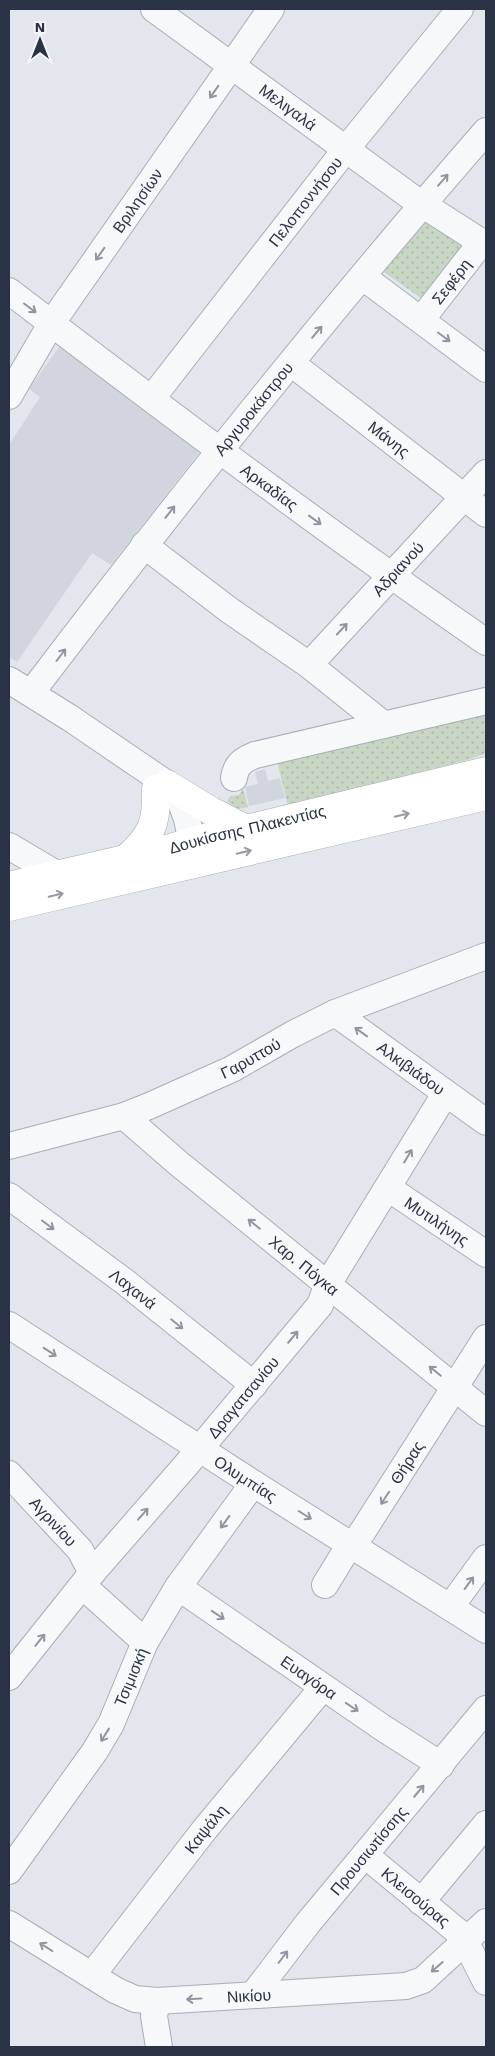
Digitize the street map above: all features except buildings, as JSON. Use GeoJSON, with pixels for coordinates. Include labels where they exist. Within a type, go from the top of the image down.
{"type":"FeatureCollection","features":[{"type":"Feature","properties":{"kind":"main road","name":"Δουκίσσης Πλακεντίας"},"geometry":{"type":"LineString","coordinates":[[9,886],[127,858],[186,854],[246,829],[486,771]]}},
{"type":"Feature","properties":{"kind":"main road"},"geometry":{"type":"LineString","coordinates":[[127,858],[148,836],[162,786],[246,829]]}},
{"type":"Feature","properties":{"kind":"main road","name":"Δουκίσσης Πλακεντίας"},"geometry":{"type":"LineString","coordinates":[[9,907],[186,854],[486,796]]}},
{"type":"Feature","properties":{"kind":"street","name":"Μελιγαλά"},"geometry":{"type":"LineString","coordinates":[[154,9],[231,67],[422,204]]}},
{"type":"Feature","properties":{"kind":"street","name":"Πελοποννήσου"},"geometry":{"type":"LineString","coordinates":[[152,398],[346,148],[460,9]]}},
{"type":"Feature","properties":{"kind":"street","name":"Βριλησίων"},"geometry":{"type":"LineString","coordinates":[[9,396],[52,324],[231,67],[268,10]]}},
{"type":"Feature","properties":{"kind":"street","name":"Αργυροκάστρου"},"geometry":{"type":"LineString","coordinates":[[31,693],[219,450],[422,204],[486,131]]}},
{"type":"Feature","properties":{"kind":"street","name":"Σεφέρη"},"geometry":{"type":"LineString","coordinates":[[421,320],[484,244],[422,204]]}},
{"type":"Feature","properties":{"kind":"street"},"geometry":{"type":"LineString","coordinates":[[363,277],[486,369]]}},
{"type":"Feature","properties":{"kind":"street","name":"Αρκαδίας"},"geometry":{"type":"LineString","coordinates":[[9,291],[219,450],[391,576],[486,642]]}},
{"type":"Feature","properties":{"kind":"street","name":"Μάνης"},"geometry":{"type":"LineString","coordinates":[[291,363],[486,514]]}},
{"type":"Feature","properties":{"kind":"street","name":"Αδριανού"},"geometry":{"type":"LineString","coordinates":[[309,665],[486,473]]}},
{"type":"Feature","properties":{"kind":"street"},"geometry":{"type":"LineString","coordinates":[[144,545],[229,610],[309,665],[384,725]]}},
{"type":"Feature","properties":{"kind":"street"},"geometry":{"type":"LineString","coordinates":[[9,680],[140,766],[162,786],[166,807],[186,854]]}},
{"type":"Feature","properties":{"kind":"street"},"geometry":{"type":"LineString","coordinates":[[234,778],[235,770],[239,763],[255,755],[486,701]]}},
{"type":"Feature","properties":{"kind":"street"},"geometry":{"type":"LineString","coordinates":[[9,846],[58,875]]}},
{"type":"Feature","properties":{"kind":"street","name":"Γαρυττού"},"geometry":{"type":"LineString","coordinates":[[12,1142],[124,1116],[232,1069],[293,1034],[335,1013],[486,956]]}},
{"type":"Feature","properties":{"kind":"street","name":"Αλκιβιάδου"},"geometry":{"type":"LineString","coordinates":[[335,1013],[486,1122]]}},
{"type":"Feature","properties":{"kind":"street","name":"Δραγατσανίου"},"geometry":{"type":"LineString","coordinates":[[13,1663],[88,1580],[320,1305],[328,1284],[445,1094]]}},
{"type":"Feature","properties":{"kind":"street","name":"Χαρ. Πόγκα"},"geometry":{"type":"LineString","coordinates":[[124,1116],[178,1163],[486,1413]]}},
{"type":"Feature","properties":{"kind":"street","name":"Μυτιλήνης"},"geometry":{"type":"LineString","coordinates":[[388,1188],[486,1254]]}},
{"type":"Feature","properties":{"kind":"street","name":"Λαχανά"},"geometry":{"type":"LineString","coordinates":[[9,1196],[124,1282],[254,1385]]}},
{"type":"Feature","properties":{"kind":"street","name":"Ολυμπίας"},"geometry":{"type":"LineString","coordinates":[[9,1326],[254,1484],[354,1545],[486,1630]]}},
{"type":"Feature","properties":{"kind":"street","name":"Θήρας"},"geometry":{"type":"LineString","coordinates":[[325,1585],[344,1554],[354,1545],[456,1388],[486,1338]]}},
{"type":"Feature","properties":{"kind":"street","name":"Αγρινίου"},"geometry":{"type":"LineString","coordinates":[[9,1474],[80,1550],[88,1580],[145,1642]]}},
{"type":"Feature","properties":{"kind":"street","name":"Τσιμισκή"},"geometry":{"type":"LineString","coordinates":[[13,1854],[95,1751],[111,1724],[145,1642],[178,1587],[254,1484]]}},
{"type":"Feature","properties":{"kind":"street"},"geometry":{"type":"LineString","coordinates":[[450,1606],[486,1558]]}},
{"type":"Feature","properties":{"kind":"street","name":"Ευαγόρα"},"geometry":{"type":"LineString","coordinates":[[178,1587],[323,1687],[441,1765]]}},
{"type":"Feature","properties":{"kind":"street","name":"Καψάλη"},"geometry":{"type":"LineString","coordinates":[[92,1975],[205,1829],[323,1687]]}},
{"type":"Feature","properties":{"kind":"street","name":"Προυσιωτίσσης"},"geometry":{"type":"LineString","coordinates":[[253,1995],[308,1923],[486,1709]]}},
{"type":"Feature","properties":{"kind":"street"},"geometry":{"type":"LineString","coordinates":[[421,1902],[486,1824]]}},
{"type":"Feature","properties":{"kind":"street","name":"Κλεισούρας"},"geometry":{"type":"LineString","coordinates":[[365,1855],[462,1935],[486,1982]]}},
{"type":"Feature","properties":{"kind":"street","name":"Νικίου"},"geometry":{"type":"LineString","coordinates":[[9,1924],[125,1995],[135,1999],[157,2001],[406,1986],[423,1980],[486,1922]]}},
{"type":"Feature","properties":{"kind":"street"},"geometry":{"type":"LineString","coordinates":[[157,2001],[154,2016],[159,2047]]}},
{"type":"Feature","properties":{"kind":"shaded area"},"geometry":{"type":"Polygon","coordinates":[[[62,343],[202,449],[111,565],[92,553],[17,662],[9,657],[9,445],[40,397],[29,389],[62,343]]]}},
{"type":"Feature","properties":{"kind":"shaded area"},"geometry":{"type":"Polygon","coordinates":[[[265,769],[268,781],[280,778],[285,798],[249,806],[245,787],[258,784],[255,772],[265,769]]]}},
{"type":"Feature","properties":{"kind":"green space"},"geometry":{"type":"Polygon","coordinates":[[[421,212],[466,243],[425,301],[377,267],[421,212]]]}},
{"type":"Feature","properties":{"kind":"green space"},"geometry":{"type":"Polygon","coordinates":[[[486,711],[486,753],[471,759],[288,806],[277,761],[486,711]]]}},
{"type":"Feature","properties":{"kind":"green space"},"geometry":{"type":"Polygon","coordinates":[[[243,788],[248,807],[239,809],[227,802],[230,796],[239,795],[243,788]]]}}]}
